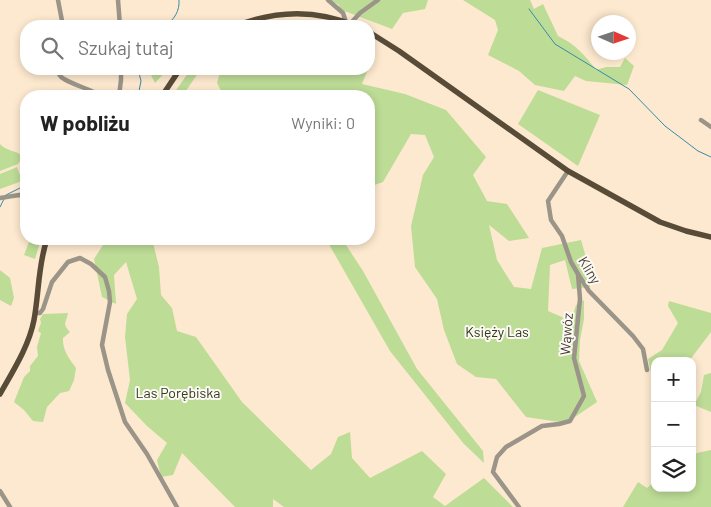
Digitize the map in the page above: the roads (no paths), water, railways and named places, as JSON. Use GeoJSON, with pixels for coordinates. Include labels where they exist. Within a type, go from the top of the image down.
{"type":"FeatureCollection","features":[{"type":"Feature","properties":{"kind":"main road"},"geometry":{"type":"LineString","coordinates":[[253,20],[262,17],[297,13],[318,15],[336,20]]}},
{"type":"Feature","properties":{"kind":"main road"},"geometry":{"type":"LineString","coordinates":[[375,36],[568,171],[660,222],[711,237]]}},
{"type":"Feature","properties":{"kind":"main road"},"geometry":{"type":"LineString","coordinates":[[166,90],[176,75]]}},
{"type":"Feature","properties":{"kind":"main road"},"geometry":{"type":"LineString","coordinates":[[0,394],[26,344],[35,313],[40,267],[46,245]]}},
{"type":"Feature","properties":{"kind":"street"},"geometry":{"type":"LineString","coordinates":[[58,0],[63,20]]}},
{"type":"Feature","properties":{"kind":"street"},"geometry":{"type":"LineString","coordinates":[[118,0],[120,20]]}},
{"type":"Feature","properties":{"kind":"street"},"geometry":{"type":"LineString","coordinates":[[328,0],[344,13],[348,20]]}},
{"type":"Feature","properties":{"kind":"street"},"geometry":{"type":"LineString","coordinates":[[354,20],[378,0]]}},
{"type":"Feature","properties":{"kind":"street"},"geometry":{"type":"LineString","coordinates":[[59,75],[62,79],[93,90]]}},
{"type":"Feature","properties":{"kind":"street"},"geometry":{"type":"LineString","coordinates":[[120,90],[122,75]]}},
{"type":"Feature","properties":{"kind":"street"},"geometry":{"type":"LineString","coordinates":[[701,120],[711,127]]}},
{"type":"Feature","properties":{"kind":"street","name":"Kliny"},"geometry":{"type":"LineString","coordinates":[[568,171],[548,201],[551,220],[562,236],[571,262],[589,291],[633,336],[643,349],[647,370]]}},
{"type":"Feature","properties":{"kind":"street"},"geometry":{"type":"LineString","coordinates":[[1,198],[20,195]]}},
{"type":"Feature","properties":{"kind":"street"},"geometry":{"type":"LineString","coordinates":[[35,313],[43,309],[52,282],[68,262],[80,258],[92,264],[104,278],[109,291],[110,302],[102,345],[108,370],[125,422],[147,454],[177,507]]}},
{"type":"Feature","properties":{"kind":"street","name":"Wąwóz"},"geometry":{"type":"LineString","coordinates":[[519,507],[492,472],[497,457],[506,447],[542,426],[559,424],[570,420],[584,396],[574,358],[580,299],[578,274]]}},
{"type":"Feature","properties":{"kind":"street"},"geometry":{"type":"LineString","coordinates":[[0,491],[10,507]]}},
{"type":"Feature","properties":{"kind":"waterway"},"geometry":{"type":"LineString","coordinates":[[172,20],[176,15],[179,0]]}},
{"type":"Feature","properties":{"kind":"waterway"},"geometry":{"type":"LineString","coordinates":[[529,9],[555,44],[629,89],[665,126],[698,151],[711,157]]}},
{"type":"Feature","properties":{"kind":"waterway"},"geometry":{"type":"LineString","coordinates":[[139,90],[141,81],[140,75]]}},
{"type":"Feature","properties":{"kind":"waterway"},"geometry":{"type":"LineString","coordinates":[[6,195],[20,188]]}},
{"type":"Feature","properties":{"kind":"waterway"},"geometry":{"type":"LineString","coordinates":[[0,207],[4,199]]}},
{"type":"Feature","properties":{"kind":"park label","name":"Księży Las"},"geometry":{"type":"Point","coordinates":[497,331]}},
{"type":"Feature","properties":{"kind":"park label","name":"Las Porębiska"},"geometry":{"type":"Point","coordinates":[178,392]}}]}
